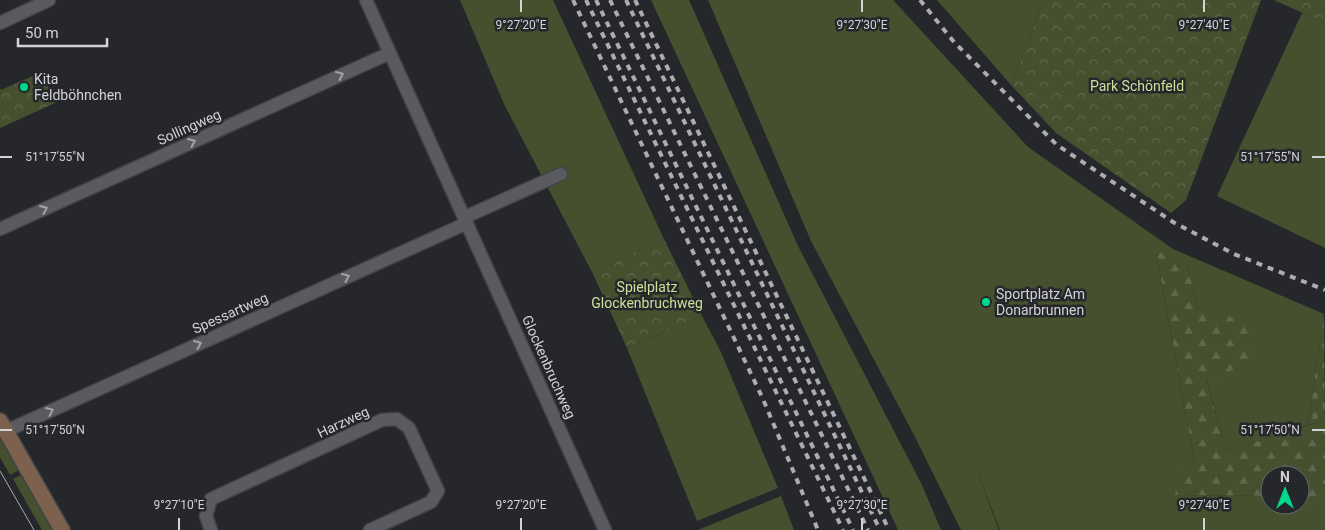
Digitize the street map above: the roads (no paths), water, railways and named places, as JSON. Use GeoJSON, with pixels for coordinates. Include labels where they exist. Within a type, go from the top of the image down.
{"type":"FeatureCollection","features":[{"type":"Feature","properties":{"kind":"main road"},"geometry":{"type":"LineString","coordinates":[[3,426],[62,530]]}},
{"type":"Feature","properties":{"kind":"street"},"geometry":{"type":"LineString","coordinates":[[0,23],[49,0]]}},
{"type":"Feature","properties":{"kind":"street","name":"Glockenbruchweg"},"geometry":{"type":"LineString","coordinates":[[366,0],[605,530]]}},
{"type":"Feature","properties":{"kind":"street","name":"Sollingweg"},"geometry":{"type":"LineString","coordinates":[[0,229],[390,53]]}},
{"type":"Feature","properties":{"kind":"street"},"geometry":{"type":"LineString","coordinates":[[466,220],[561,174]]}},
{"type":"Feature","properties":{"kind":"street","name":"Spessartweg"},"geometry":{"type":"LineString","coordinates":[[3,426],[466,220]]}},
{"type":"Feature","properties":{"kind":"street","name":"Harzweg"},"geometry":{"type":"LineString","coordinates":[[212,530],[206,516],[211,499],[382,420],[397,419],[409,428],[438,491],[431,502],[370,530]]}},
{"type":"Feature","properties":{"kind":"tram line"},"geometry":{"type":"LineString","coordinates":[[0,471],[34,530]]}},
{"type":"Feature","properties":{"kind":"railway"},"geometry":{"type":"LineString","coordinates":[[573,0],[763,399],[818,530]]}},
{"type":"Feature","properties":{"kind":"railway"},"geometry":{"type":"LineString","coordinates":[[586,0],[843,530]]}},
{"type":"Feature","properties":{"kind":"railway"},"geometry":{"type":"LineString","coordinates":[[596,0],[853,530]]}},
{"type":"Feature","properties":{"kind":"railway"},"geometry":{"type":"LineString","coordinates":[[610,0],[868,530]]}},
{"type":"Feature","properties":{"kind":"railway"},"geometry":{"type":"LineString","coordinates":[[626,0],[880,530]]}},
{"type":"Feature","properties":{"kind":"railway"},"geometry":{"type":"LineString","coordinates":[[635,0],[889,530]]}},
{"type":"Feature","properties":{"kind":"railway"},"geometry":{"type":"LineString","coordinates":[[920,0],[954,42],[1057,145],[1173,222],[1234,254],[1325,290]]}},
{"type":"Feature","properties":{"kind":"place","name":"Kita Feldböhnchen"},"geometry":{"type":"Point","coordinates":[24,87]}},
{"type":"Feature","properties":{"kind":"place","name":"Sportplatz Am Donarbrunnen"},"geometry":{"type":"Point","coordinates":[986,302]}},
{"type":"Feature","properties":{"kind":"park label","name":"Park Schönfeld"},"geometry":{"type":"Point","coordinates":[1137,86]}},
{"type":"Feature","properties":{"kind":"park label","name":"Spielplatz Glockenbruchweg"},"geometry":{"type":"Point","coordinates":[647,296]}}]}
